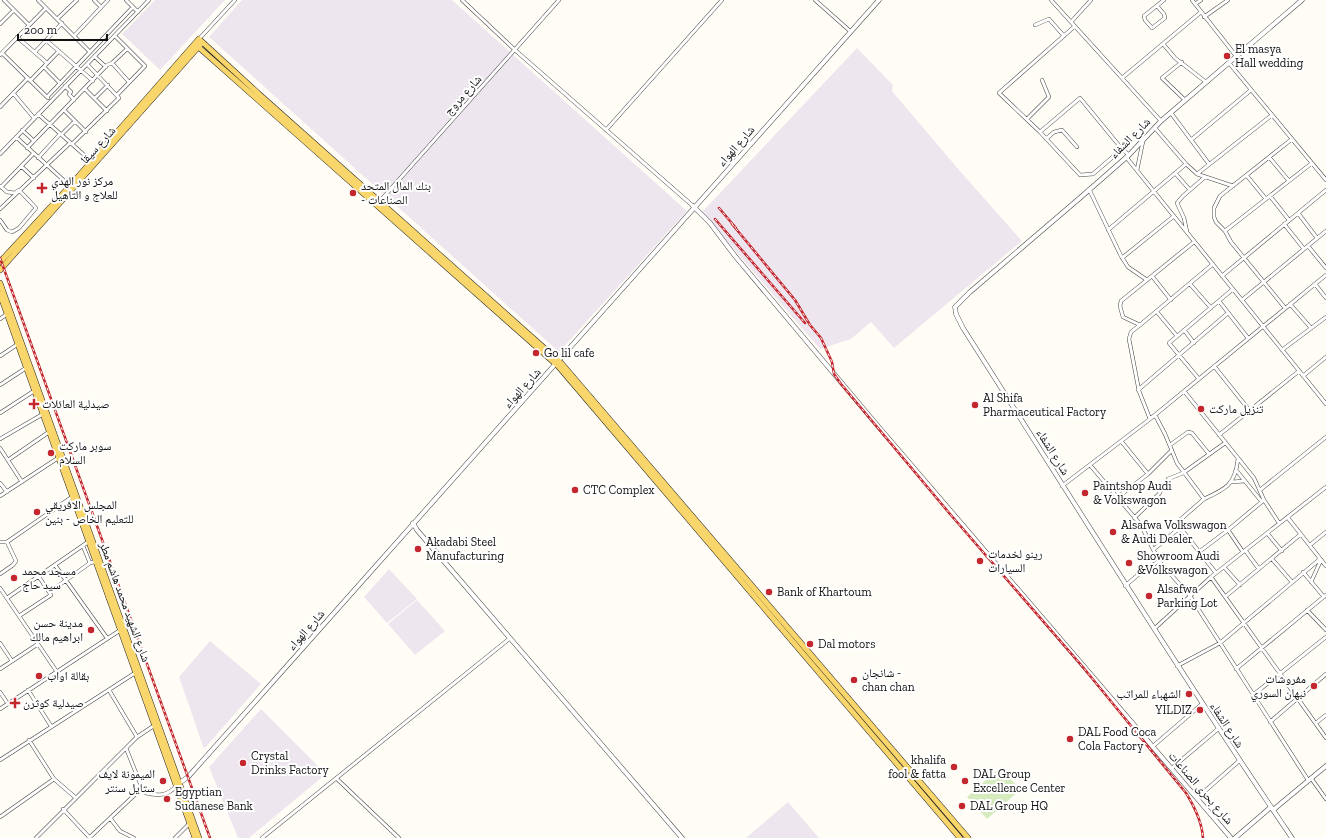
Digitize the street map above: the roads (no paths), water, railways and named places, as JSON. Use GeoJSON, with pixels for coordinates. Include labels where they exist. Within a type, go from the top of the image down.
{"type":"FeatureCollection","features":[{"type":"Feature","properties":{"kind":"main road","name":"شارع سيقا"},"geometry":{"type":"LineString","coordinates":[[0,270],[201,40]]}},
{"type":"Feature","properties":{"kind":"main road"},"geometry":{"type":"LineString","coordinates":[[201,40],[452,268]]}},
{"type":"Feature","properties":{"kind":"main road","name":"شارع سيقا"},"geometry":{"type":"LineString","coordinates":[[0,262],[197,45]]}},
{"type":"Feature","properties":{"kind":"main road"},"geometry":{"type":"LineString","coordinates":[[197,45],[557,362],[968,838]]}},
{"type":"Feature","properties":{"kind":"main road","name":"شارع الشهيد محمد هاشم مطر"},"geometry":{"type":"LineString","coordinates":[[0,283],[95,562],[199,838]]}},
{"type":"Feature","properties":{"kind":"main road","name":"شارع الشهيد محمد هاشم مطر"},"geometry":{"type":"LineString","coordinates":[[0,294],[72,497],[86,544],[95,562]]}},
{"type":"Feature","properties":{"kind":"main road"},"geometry":{"type":"LineString","coordinates":[[557,362],[960,838]]}},
{"type":"Feature","properties":{"kind":"main road","name":"شارع الشهيد محمد هاشم مطر"},"geometry":{"type":"LineString","coordinates":[[121,629],[135,673],[156,725]]}},
{"type":"Feature","properties":{"kind":"main road","name":"شارع الشهيد محمد هاشم مطر"},"geometry":{"type":"LineString","coordinates":[[178,784],[189,824],[195,838]]}},
{"type":"Feature","properties":{"kind":"street"},"geometry":{"type":"LineString","coordinates":[[4,0],[29,25]]}},
{"type":"Feature","properties":{"kind":"street"},"geometry":{"type":"LineString","coordinates":[[38,0],[90,52]]}},
{"type":"Feature","properties":{"kind":"street"},"geometry":{"type":"LineString","coordinates":[[57,19],[77,0]]}},
{"type":"Feature","properties":{"kind":"street"},"geometry":{"type":"LineString","coordinates":[[94,0],[101,7]]}},
{"type":"Feature","properties":{"kind":"street"},"geometry":{"type":"LineString","coordinates":[[74,36],[108,0]]}},
{"type":"Feature","properties":{"kind":"street"},"geometry":{"type":"LineString","coordinates":[[126,0],[138,12]]}},
{"type":"Feature","properties":{"kind":"street"},"geometry":{"type":"LineString","coordinates":[[0,154],[50,100],[149,0]]}},
{"type":"Feature","properties":{"kind":"street","name":"شارع سيقا"},"geometry":{"type":"LineString","coordinates":[[201,40],[235,0]]}},
{"type":"Feature","properties":{"kind":"street"},"geometry":{"type":"LineString","coordinates":[[462,0],[515,50],[693,207]]}},
{"type":"Feature","properties":{"kind":"street","name":"شارع مروج"},"geometry":{"type":"LineString","coordinates":[[380,201],[559,0]]}},
{"type":"Feature","properties":{"kind":"street"},"geometry":{"type":"LineString","coordinates":[[606,130],[722,0]]}},
{"type":"Feature","properties":{"kind":"street"},"geometry":{"type":"LineString","coordinates":[[815,0],[850,31]]}},
{"type":"Feature","properties":{"kind":"street","name":"شارع الهواء"},"geometry":{"type":"LineString","coordinates":[[178,784],[188,777],[693,207],[879,0]]}},
{"type":"Feature","properties":{"kind":"street"},"geometry":{"type":"LineString","coordinates":[[1051,0],[1161,121]]}},
{"type":"Feature","properties":{"kind":"street"},"geometry":{"type":"LineString","coordinates":[[1071,22],[1091,0]]}},
{"type":"Feature","properties":{"kind":"street"},"geometry":{"type":"LineString","coordinates":[[1156,6],[1164,14],[1165,18],[1152,28],[1144,18],[1156,6],[1164,0]]}},
{"type":"Feature","properties":{"kind":"street"},"geometry":{"type":"LineString","coordinates":[[1192,0],[1236,56]]}},
{"type":"Feature","properties":{"kind":"street"},"geometry":{"type":"LineString","coordinates":[[1195,4],[1201,0]]}},
{"type":"Feature","properties":{"kind":"street"},"geometry":{"type":"LineString","coordinates":[[1204,16],[1228,0]]}},
{"type":"Feature","properties":{"kind":"street","name":"شارع الشفاء"},"geometry":{"type":"LineString","coordinates":[[1292,838],[1218,730],[1062,486],[963,328],[956,314],[955,307],[970,292],[1127,156],[1161,121],[1302,0]]}},
{"type":"Feature","properties":{"kind":"street"},"geometry":{"type":"LineString","coordinates":[[46,8],[1,54],[50,100]]}},
{"type":"Feature","properties":{"kind":"street"},"geometry":{"type":"LineString","coordinates":[[47,97],[133,8]]}},
{"type":"Feature","properties":{"kind":"street"},"geometry":{"type":"LineString","coordinates":[[0,24],[14,10]]}},
{"type":"Feature","properties":{"kind":"street"},"geometry":{"type":"LineString","coordinates":[[1122,78],[1164,45],[1201,12]]}},
{"type":"Feature","properties":{"kind":"street"},"geometry":{"type":"LineString","coordinates":[[1035,25],[1049,19],[1064,36]]}},
{"type":"Feature","properties":{"kind":"street"},"geometry":{"type":"LineString","coordinates":[[35,52],[62,23]]}},
{"type":"Feature","properties":{"kind":"street"},"geometry":{"type":"LineString","coordinates":[[1075,26],[999,93],[1040,132],[1077,172],[1084,176],[1090,176],[1098,172],[1122,150]]}},
{"type":"Feature","properties":{"kind":"street"},"geometry":{"type":"LineString","coordinates":[[115,36],[145,66],[117,94]]}},
{"type":"Feature","properties":{"kind":"street"},"geometry":{"type":"LineString","coordinates":[[17,37],[47,63],[44,66]]}},
{"type":"Feature","properties":{"kind":"street"},"geometry":{"type":"LineString","coordinates":[[46,40],[93,81]]}},
{"type":"Feature","properties":{"kind":"street"},"geometry":{"type":"LineString","coordinates":[[1164,45],[1206,82]]}},
{"type":"Feature","properties":{"kind":"street"},"geometry":{"type":"LineString","coordinates":[[27,148],[106,67],[127,49]]}},
{"type":"Feature","properties":{"kind":"street"},"geometry":{"type":"LineString","coordinates":[[0,107],[59,51]]}},
{"type":"Feature","properties":{"kind":"street"},"geometry":{"type":"LineString","coordinates":[[94,57],[106,67]]}},
{"type":"Feature","properties":{"kind":"street"},"geometry":{"type":"LineString","coordinates":[[1182,62],[1162,78],[1185,100]]}},
{"type":"Feature","properties":{"kind":"street"},"geometry":{"type":"LineString","coordinates":[[112,63],[129,82]]}},
{"type":"Feature","properties":{"kind":"street"},"geometry":{"type":"LineString","coordinates":[[1229,63],[1326,180]]}},
{"type":"Feature","properties":{"kind":"street"},"geometry":{"type":"LineString","coordinates":[[0,209],[19,190],[86,132],[119,98],[117,94],[87,64]]}},
{"type":"Feature","properties":{"kind":"street"},"geometry":{"type":"LineString","coordinates":[[44,66],[60,84]]}},
{"type":"Feature","properties":{"kind":"street"},"geometry":{"type":"LineString","coordinates":[[1027,119],[1049,97],[1042,80]]}},
{"type":"Feature","properties":{"kind":"street"},"geometry":{"type":"LineString","coordinates":[[95,98],[108,85]]}},
{"type":"Feature","properties":{"kind":"street"},"geometry":{"type":"LineString","coordinates":[[65,86],[71,92],[69,94],[74,100]]}},
{"type":"Feature","properties":{"kind":"street"},"geometry":{"type":"LineString","coordinates":[[85,89],[107,111]]}},
{"type":"Feature","properties":{"kind":"street"},"geometry":{"type":"LineString","coordinates":[[1191,140],[1251,90]]}},
{"type":"Feature","properties":{"kind":"street"},"geometry":{"type":"LineString","coordinates":[[14,93],[34,118]]}},
{"type":"Feature","properties":{"kind":"street"},"geometry":{"type":"LineString","coordinates":[[1040,132],[1080,98],[1153,191],[1326,404]]}},
{"type":"Feature","properties":{"kind":"street"},"geometry":{"type":"LineString","coordinates":[[64,110],[86,132]]}},
{"type":"Feature","properties":{"kind":"street"},"geometry":{"type":"LineString","coordinates":[[1171,113],[1209,164]]}},
{"type":"Feature","properties":{"kind":"street"},"geometry":{"type":"LineString","coordinates":[[38,114],[91,161]]}},
{"type":"Feature","properties":{"kind":"street"},"geometry":{"type":"LineString","coordinates":[[1198,174],[1272,115]]}},
{"type":"Feature","properties":{"kind":"street"},"geometry":{"type":"LineString","coordinates":[[38,158],[60,134],[75,121]]}},
{"type":"Feature","properties":{"kind":"street"},"geometry":{"type":"LineString","coordinates":[[1155,128],[1186,164],[1198,174],[1233,186]]}},
{"type":"Feature","properties":{"kind":"street"},"geometry":{"type":"LineString","coordinates":[[22,130],[34,141]]}},
{"type":"Feature","properties":{"kind":"street"},"geometry":{"type":"LineString","coordinates":[[1046,139],[1054,132],[1062,130],[1077,147]]}},
{"type":"Feature","properties":{"kind":"street"},"geometry":{"type":"LineString","coordinates":[[16,137],[70,186]]}},
{"type":"Feature","properties":{"kind":"street"},"geometry":{"type":"LineString","coordinates":[[1285,308],[1243,259],[1225,231],[1216,222],[1214,208],[1220,196],[1292,138]]}},
{"type":"Feature","properties":{"kind":"street"},"geometry":{"type":"LineString","coordinates":[[1137,170],[1143,140]]}},
{"type":"Feature","properties":{"kind":"street"},"geometry":{"type":"LineString","coordinates":[[19,190],[11,193],[0,186],[33,154]]}},
{"type":"Feature","properties":{"kind":"street"},"geometry":{"type":"LineString","coordinates":[[1269,157],[1289,181]]}},
{"type":"Feature","properties":{"kind":"street"},"geometry":{"type":"LineString","coordinates":[[1225,231],[1312,163]]}},
{"type":"Feature","properties":{"kind":"street"},"geometry":{"type":"LineString","coordinates":[[1108,230],[1186,164]]}},
{"type":"Feature","properties":{"kind":"street"},"geometry":{"type":"LineString","coordinates":[[21,166],[34,178]]}},
{"type":"Feature","properties":{"kind":"street"},"geometry":{"type":"LineString","coordinates":[[1175,173],[1190,190]]}},
{"type":"Feature","properties":{"kind":"street"},"geometry":{"type":"LineString","coordinates":[[1246,176],[1266,199]]}},
{"type":"Feature","properties":{"kind":"street"},"geometry":{"type":"LineString","coordinates":[[1188,234],[1184,218],[1177,203],[1205,177]]}},
{"type":"Feature","properties":{"kind":"street"},"geometry":{"type":"LineString","coordinates":[[1090,189],[1122,258],[1128,267],[1146,280]]}},
{"type":"Feature","properties":{"kind":"street"},"geometry":{"type":"LineString","coordinates":[[0,220],[7,230],[12,232],[19,228],[36,209],[19,190]]}},
{"type":"Feature","properties":{"kind":"street"},"geometry":{"type":"LineString","coordinates":[[1222,276],[1326,190]]}},
{"type":"Feature","properties":{"kind":"street"},"geometry":{"type":"LineString","coordinates":[[1270,196],[1289,220]]}},
{"type":"Feature","properties":{"kind":"street","name":"شارع بحرى الصناعات"},"geometry":{"type":"LineString","coordinates":[[693,207],[710,223],[753,278],[1124,715],[1166,764],[1172,768],[1231,838]]}},
{"type":"Feature","properties":{"kind":"street"},"geometry":{"type":"LineString","coordinates":[[1298,213],[1317,238]]}},
{"type":"Feature","properties":{"kind":"street"},"geometry":{"type":"LineString","coordinates":[[1122,258],[1174,216]]}},
{"type":"Feature","properties":{"kind":"street"},"geometry":{"type":"LineString","coordinates":[[1284,224],[1304,249]]}},
{"type":"Feature","properties":{"kind":"street"},"geometry":{"type":"LineString","coordinates":[[1242,300],[1326,231]]}},
{"type":"Feature","properties":{"kind":"street"},"geometry":{"type":"LineString","coordinates":[[1140,324],[1124,318],[1120,303],[1146,280],[1194,242]]}},
{"type":"Feature","properties":{"kind":"street"},"geometry":{"type":"LineString","coordinates":[[1308,246],[1326,268]]}},
{"type":"Feature","properties":{"kind":"street"},"geometry":{"type":"LineString","coordinates":[[1150,419],[1138,390],[1129,338],[1131,332],[1157,312],[1213,264]]}},
{"type":"Feature","properties":{"kind":"street"},"geometry":{"type":"LineString","coordinates":[[1062,486],[1150,419],[1326,275]]}},
{"type":"Feature","properties":{"kind":"street"},"geometry":{"type":"LineString","coordinates":[[1152,276],[1171,300]]}},
{"type":"Feature","properties":{"kind":"street"},"geometry":{"type":"LineString","coordinates":[[1190,284],[1211,308]]}},
{"type":"Feature","properties":{"kind":"street"},"geometry":{"type":"LineString","coordinates":[[1314,284],[1326,297]]}},
{"type":"Feature","properties":{"kind":"street"},"geometry":{"type":"LineString","coordinates":[[1199,379],[1169,343],[1233,289]]}},
{"type":"Feature","properties":{"kind":"street"},"geometry":{"type":"LineString","coordinates":[[1219,301],[1248,338]]}},
{"type":"Feature","properties":{"kind":"street"},"geometry":{"type":"LineString","coordinates":[[1290,304],[1311,328]]}},
{"type":"Feature","properties":{"kind":"street"},"geometry":{"type":"LineString","coordinates":[[1157,312],[1177,336]]}},
{"type":"Feature","properties":{"kind":"street"},"geometry":{"type":"LineString","coordinates":[[1138,390],[1228,313]]}},
{"type":"Feature","properties":{"kind":"street"},"geometry":{"type":"LineString","coordinates":[[0,319],[7,314]]}},
{"type":"Feature","properties":{"kind":"street"},"geometry":{"type":"LineString","coordinates":[[1282,350],[1326,317]]}},
{"type":"Feature","properties":{"kind":"street"},"geometry":{"type":"LineString","coordinates":[[1184,330],[1194,343]]}},
{"type":"Feature","properties":{"kind":"street"},"geometry":{"type":"LineString","coordinates":[[0,356],[18,344]]}},
{"type":"Feature","properties":{"kind":"street"},"geometry":{"type":"LineString","coordinates":[[1303,376],[1326,357]]}},
{"type":"Feature","properties":{"kind":"street"},"geometry":{"type":"LineString","coordinates":[[1214,366],[1250,411]]}},
{"type":"Feature","properties":{"kind":"street"},"geometry":{"type":"LineString","coordinates":[[0,385],[26,368]]}},
{"type":"Feature","properties":{"kind":"street"},"geometry":{"type":"LineString","coordinates":[[1219,435],[1299,370]]}},
{"type":"Feature","properties":{"kind":"street"},"geometry":{"type":"LineString","coordinates":[[0,413],[34,391]]}},
{"type":"Feature","properties":{"kind":"street"},"geometry":{"type":"LineString","coordinates":[[1184,391],[1254,478],[1260,490],[1263,501]]}},
{"type":"Feature","properties":{"kind":"street"},"geometry":{"type":"LineString","coordinates":[[1323,400],[1326,397]]}},
{"type":"Feature","properties":{"kind":"street"},"geometry":{"type":"LineString","coordinates":[[0,439],[43,414]]}},
{"type":"Feature","properties":{"kind":"street"},"geometry":{"type":"LineString","coordinates":[[1155,415],[1170,444],[1177,464],[1204,500]]}},
{"type":"Feature","properties":{"kind":"street"},"geometry":{"type":"LineString","coordinates":[[8,460],[49,432]]}},
{"type":"Feature","properties":{"kind":"street"},"geometry":{"type":"LineString","coordinates":[[1170,444],[1188,432],[1192,433],[1209,454]]}},
{"type":"Feature","properties":{"kind":"street"},"geometry":{"type":"LineString","coordinates":[[1260,490],[1326,437]]}},
{"type":"Feature","properties":{"kind":"street"},"geometry":{"type":"LineString","coordinates":[[1121,441],[1148,474]]}},
{"type":"Feature","properties":{"kind":"street"},"geometry":{"type":"LineString","coordinates":[[1134,518],[1159,494],[1168,479],[1183,473],[1225,443]]}},
{"type":"Feature","properties":{"kind":"street"},"geometry":{"type":"LineString","coordinates":[[0,448],[22,482]]}},
{"type":"Feature","properties":{"kind":"street"},"geometry":{"type":"LineString","coordinates":[[1118,497],[1148,474],[1172,450]]}},
{"type":"Feature","properties":{"kind":"street"},"geometry":{"type":"LineString","coordinates":[[0,496],[58,458]]}},
{"type":"Feature","properties":{"kind":"street"},"geometry":{"type":"LineString","coordinates":[[1216,573],[1182,530],[1179,522],[1204,500],[1225,489],[1232,482],[1238,459]]}},
{"type":"Feature","properties":{"kind":"street"},"geometry":{"type":"LineString","coordinates":[[1090,465],[1134,518],[1154,550],[1159,562],[1190,596],[1270,722],[1326,799]]}},
{"type":"Feature","properties":{"kind":"street"},"geometry":{"type":"LineString","coordinates":[[1236,470],[1263,501],[1279,523]]}},
{"type":"Feature","properties":{"kind":"street"},"geometry":{"type":"LineString","coordinates":[[1232,482],[1244,481]]}},
{"type":"Feature","properties":{"kind":"street"},"geometry":{"type":"LineString","coordinates":[[0,483],[6,492]]}},
{"type":"Feature","properties":{"kind":"street"},"geometry":{"type":"LineString","coordinates":[[1154,630],[1211,576],[1279,523],[1288,518],[1326,487]]}},
{"type":"Feature","properties":{"kind":"street"},"geometry":{"type":"LineString","coordinates":[[0,542],[6,542],[72,497]]}},
{"type":"Feature","properties":{"kind":"street"},"geometry":{"type":"LineString","coordinates":[[1199,552],[1263,501]]}},
{"type":"Feature","properties":{"kind":"street"},"geometry":{"type":"LineString","coordinates":[[1288,518],[1326,566]]}},
{"type":"Feature","properties":{"kind":"street"},"geometry":{"type":"LineString","coordinates":[[413,524],[509,639],[682,838]]}},
{"type":"Feature","properties":{"kind":"street"},"geometry":{"type":"LineString","coordinates":[[1154,550],[1176,531],[1182,530]]}},
{"type":"Feature","properties":{"kind":"street"},"geometry":{"type":"LineString","coordinates":[[1228,530],[1260,569]]}},
{"type":"Feature","properties":{"kind":"street"},"geometry":{"type":"LineString","coordinates":[[1310,545],[1326,532]]}},
{"type":"Feature","properties":{"kind":"street"},"geometry":{"type":"LineString","coordinates":[[1267,533],[1282,551]]}},
{"type":"Feature","properties":{"kind":"street"},"geometry":{"type":"LineString","coordinates":[[1226,596],[1301,534]]}},
{"type":"Feature","properties":{"kind":"street"},"geometry":{"type":"LineString","coordinates":[[0,574],[13,565],[16,560],[6,542]]}},
{"type":"Feature","properties":{"kind":"street"},"geometry":{"type":"LineString","coordinates":[[7,598],[86,544]]}},
{"type":"Feature","properties":{"kind":"street"},"geometry":{"type":"LineString","coordinates":[[1272,559],[1292,582]]}},
{"type":"Feature","properties":{"kind":"street"},"geometry":{"type":"LineString","coordinates":[[1177,666],[1220,643],[1303,572],[1321,559]]}},
{"type":"Feature","properties":{"kind":"street"},"geometry":{"type":"LineString","coordinates":[[1311,582],[1321,559]]}},
{"type":"Feature","properties":{"kind":"street"},"geometry":{"type":"LineString","coordinates":[[19,616],[50,596],[51,591],[66,580],[95,562]]}},
{"type":"Feature","properties":{"kind":"street"},"geometry":{"type":"LineString","coordinates":[[1126,586],[1139,574],[1159,562]]}},
{"type":"Feature","properties":{"kind":"street"},"geometry":{"type":"LineString","coordinates":[[55,565],[107,638]]}},
{"type":"Feature","properties":{"kind":"street"},"geometry":{"type":"LineString","coordinates":[[1224,567],[1240,585]]}},
{"type":"Feature","properties":{"kind":"street"},"geometry":{"type":"LineString","coordinates":[[1236,668],[1325,596],[1303,572]]}},
{"type":"Feature","properties":{"kind":"street"},"geometry":{"type":"LineString","coordinates":[[1211,576],[1326,738]]}},
{"type":"Feature","properties":{"kind":"street"},"geometry":{"type":"LineString","coordinates":[[38,577],[51,591]]}},
{"type":"Feature","properties":{"kind":"street"},"geometry":{"type":"LineString","coordinates":[[0,588],[56,672]]}},
{"type":"Feature","properties":{"kind":"street"},"geometry":{"type":"LineString","coordinates":[[1307,610],[1326,630]]}},
{"type":"Feature","properties":{"kind":"street"},"geometry":{"type":"LineString","coordinates":[[0,709],[121,629]]}},
{"type":"Feature","properties":{"kind":"street"},"geometry":{"type":"LineString","coordinates":[[1253,695],[1326,637]]}},
{"type":"Feature","properties":{"kind":"street"},"geometry":{"type":"LineString","coordinates":[[262,838],[509,639]]}},
{"type":"Feature","properties":{"kind":"street"},"geometry":{"type":"LineString","coordinates":[[0,643],[12,661]]}},
{"type":"Feature","properties":{"kind":"street"},"geometry":{"type":"LineString","coordinates":[[0,669],[38,644]]}},
{"type":"Feature","properties":{"kind":"street"},"geometry":{"type":"LineString","coordinates":[[0,760],[135,673]]}},
{"type":"Feature","properties":{"kind":"street"},"geometry":{"type":"LineString","coordinates":[[1270,722],[1326,674]]}},
{"type":"Feature","properties":{"kind":"street"},"geometry":{"type":"LineString","coordinates":[[28,690],[51,726]]}},
{"type":"Feature","properties":{"kind":"street"},"geometry":{"type":"LineString","coordinates":[[108,690],[137,737]]}},
{"type":"Feature","properties":{"kind":"street"},"geometry":{"type":"LineString","coordinates":[[0,692],[8,704]]}},
{"type":"Feature","properties":{"kind":"street"},"geometry":{"type":"LineString","coordinates":[[1152,747],[1202,704]]}},
{"type":"Feature","properties":{"kind":"street"},"geometry":{"type":"LineString","coordinates":[[1316,723],[1326,715]]}},
{"type":"Feature","properties":{"kind":"street"},"geometry":{"type":"LineString","coordinates":[[36,838],[63,809],[137,737],[156,725]]}},
{"type":"Feature","properties":{"kind":"street"},"geometry":{"type":"LineString","coordinates":[[1172,768],[1218,730]]}},
{"type":"Feature","properties":{"kind":"street"},"geometry":{"type":"LineString","coordinates":[[29,740],[54,778],[76,798]]}},
{"type":"Feature","properties":{"kind":"street"},"geometry":{"type":"LineString","coordinates":[[126,748],[142,788],[146,793],[160,796],[168,793],[178,784]]}},
{"type":"Feature","properties":{"kind":"street"},"geometry":{"type":"LineString","coordinates":[[1197,798],[1239,762]]}},
{"type":"Feature","properties":{"kind":"street"},"geometry":{"type":"LineString","coordinates":[[1235,838],[1326,766]]}},
{"type":"Feature","properties":{"kind":"street"},"geometry":{"type":"LineString","coordinates":[[0,817],[54,778]]}},
{"type":"Feature","properties":{"kind":"street"},"geometry":{"type":"LineString","coordinates":[[337,779],[399,838]]}},
{"type":"Feature","properties":{"kind":"street"},"geometry":{"type":"LineString","coordinates":[[63,809],[90,838],[142,788]]}},
{"type":"Feature","properties":{"kind":"street"},"geometry":{"type":"LineString","coordinates":[[110,818],[120,831],[134,838]]}},
{"type":"Feature","properties":{"kind":"street"},"geometry":{"type":"LineString","coordinates":[[175,838],[189,824]]}},
{"type":"Feature","properties":{"kind":"railway"},"geometry":{"type":"LineString","coordinates":[[719,208],[736,228]]}},
{"type":"Feature","properties":{"kind":"railway"},"geometry":{"type":"LineString","coordinates":[[715,219],[805,323]]}},
{"type":"Feature","properties":{"kind":"railway"},"geometry":{"type":"LineString","coordinates":[[732,224],[795,300],[810,325],[821,338],[832,362],[834,374],[841,384],[950,514],[1082,666],[1186,793],[1195,808],[1203,838]]}},
{"type":"Feature","properties":{"kind":"railway"},"geometry":{"type":"LineString","coordinates":[[0,258],[210,838]]}},
{"type":"Feature","properties":{"kind":"place","name":"El masya Hall wedding"},"geometry":{"type":"Point","coordinates":[1227,56]}},
{"type":"Feature","properties":{"kind":"place","name":"مركز نور الهدي للعلاج و التاهيل"},"geometry":{"type":"Point","coordinates":[42,188]}},
{"type":"Feature","properties":{"kind":"place","name":"بنك المال المتحد - الصناعات"},"geometry":{"type":"Point","coordinates":[353,193]}},
{"type":"Feature","properties":{"kind":"place","name":"Go lil cafe"},"geometry":{"type":"Point","coordinates":[536,353]}},
{"type":"Feature","properties":{"kind":"place","name":"صيدلية العائلات"},"geometry":{"type":"Point","coordinates":[34,404]}},
{"type":"Feature","properties":{"kind":"place","name":"Al Shifa Pharmaceutical Factory"},"geometry":{"type":"Point","coordinates":[975,405]}},
{"type":"Feature","properties":{"kind":"place","name":"تنزيل ماركت"},"geometry":{"type":"Point","coordinates":[1201,409]}},
{"type":"Feature","properties":{"kind":"place","name":"سوبر ماركت السلام"},"geometry":{"type":"Point","coordinates":[51,453]}},
{"type":"Feature","properties":{"kind":"place","name":"CTC Complex"},"geometry":{"type":"Point","coordinates":[575,490]}},
{"type":"Feature","properties":{"kind":"place","name":"Paintshop Audi & Volkswagon"},"geometry":{"type":"Point","coordinates":[1085,493]}},
{"type":"Feature","properties":{"kind":"place","name":"المجلس الافريقي للتعليم الخاص - بنين"},"geometry":{"type":"Point","coordinates":[37,512]}},
{"type":"Feature","properties":{"kind":"place","name":"Alsafwa Volkswagon & Audi Dealer"},"geometry":{"type":"Point","coordinates":[1113,532]}},
{"type":"Feature","properties":{"kind":"place","name":"Akadabi Steel Manufacturing"},"geometry":{"type":"Point","coordinates":[418,549]}},
{"type":"Feature","properties":{"kind":"place","name":"رينو لخدمات السيارات"},"geometry":{"type":"Point","coordinates":[980,561]}},
{"type":"Feature","properties":{"kind":"place","name":"Showroom Audi &Volkswagon"},"geometry":{"type":"Point","coordinates":[1129,563]}},
{"type":"Feature","properties":{"kind":"place","name":"مسجد محمد سيد حاج"},"geometry":{"type":"Point","coordinates":[14,578]}},
{"type":"Feature","properties":{"kind":"place","name":"Bank of Khartoum"},"geometry":{"type":"Point","coordinates":[769,592]}},
{"type":"Feature","properties":{"kind":"place","name":"Alsafwa Parking Lot"},"geometry":{"type":"Point","coordinates":[1149,596]}},
{"type":"Feature","properties":{"kind":"place","name":"مدينة حسن ابراهيم مالك"},"geometry":{"type":"Point","coordinates":[91,630]}},
{"type":"Feature","properties":{"kind":"place","name":"Dal motors"},"geometry":{"type":"Point","coordinates":[810,644]}},
{"type":"Feature","properties":{"kind":"place","name":"بقالة اواب"},"geometry":{"type":"Point","coordinates":[39,676]}},
{"type":"Feature","properties":{"kind":"place","name":"شانجان - chan chan"},"geometry":{"type":"Point","coordinates":[854,680]}},
{"type":"Feature","properties":{"kind":"place","name":"مفروشات نبهان السوري"},"geometry":{"type":"Point","coordinates":[1314,686]}},
{"type":"Feature","properties":{"kind":"place","name":"الشهباء للمراتب"},"geometry":{"type":"Point","coordinates":[1189,694]}},
{"type":"Feature","properties":{"kind":"place","name":"صيدلية كوثرن"},"geometry":{"type":"Point","coordinates":[15,703]}},
{"type":"Feature","properties":{"kind":"place","name":"YILDIZ"},"geometry":{"type":"Point","coordinates":[1200,710]}},
{"type":"Feature","properties":{"kind":"place","name":"DAL Food Coca Cola Factory"},"geometry":{"type":"Point","coordinates":[1070,739]}},
{"type":"Feature","properties":{"kind":"place","name":"Crystal Drinks Factory"},"geometry":{"type":"Point","coordinates":[243,763]}},
{"type":"Feature","properties":{"kind":"place","name":"khalifa fool & fatta"},"geometry":{"type":"Point","coordinates":[954,767]}},
{"type":"Feature","properties":{"kind":"place","name":"الميمونة لايف ستايل سنتر"},"geometry":{"type":"Point","coordinates":[163,781]}},
{"type":"Feature","properties":{"kind":"place","name":"DAL Group Excellence Center"},"geometry":{"type":"Point","coordinates":[965,781]}},
{"type":"Feature","properties":{"kind":"place","name":"Egyptian Sudanese Bank"},"geometry":{"type":"Point","coordinates":[167,799]}},
{"type":"Feature","properties":{"kind":"place","name":"DAL Group HQ"},"geometry":{"type":"Point","coordinates":[962,806]}}]}
